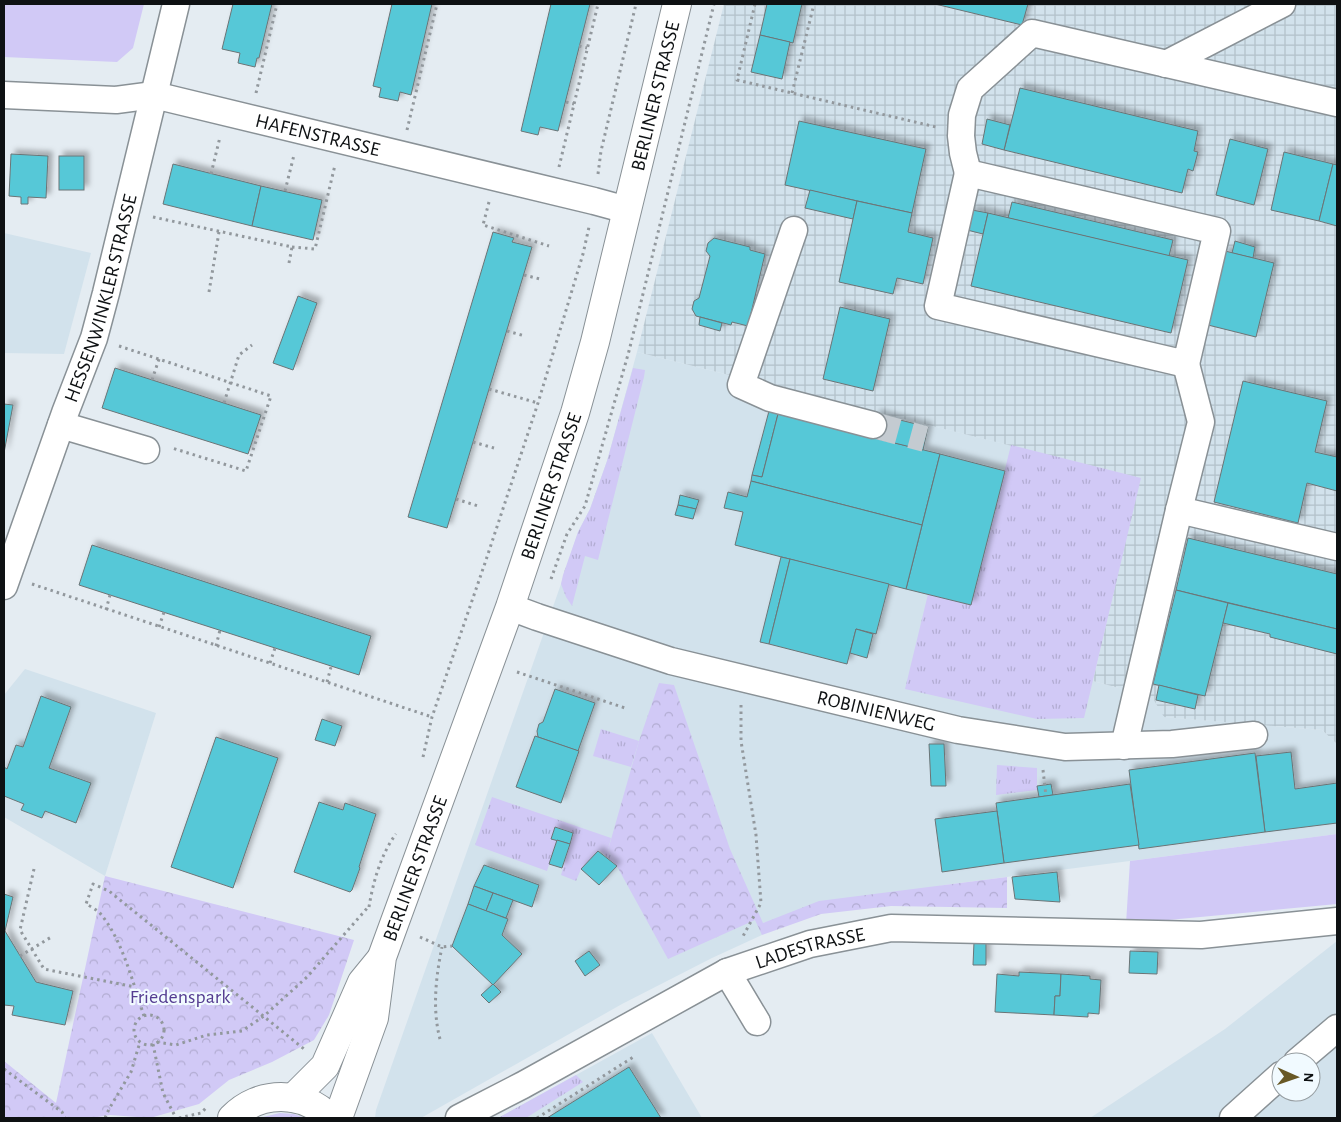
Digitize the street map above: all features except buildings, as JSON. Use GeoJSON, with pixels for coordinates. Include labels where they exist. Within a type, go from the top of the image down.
{"type":"FeatureCollection","features":[{"type":"Feature","properties":{"kind":"main road","name":"BERLINER STRASSE"},"geometry":{"type":"LineString","coordinates":[[338,1118],[374,1018],[382,957],[510,607],[575,413],[595,342],[677,4]]}},
{"type":"Feature","properties":{"kind":"main road","name":"BERLINER STRASSE"},"geometry":{"type":"LineString","coordinates":[[293,1098],[325,1066],[362,982],[382,957]]}},
{"type":"Feature","properties":{"kind":"main road"},"geometry":{"type":"LineString","coordinates":[[232,1118],[239,1111],[256,1101],[274,1097],[293,1098],[309,1103],[330,1118]]}},
{"type":"Feature","properties":{"kind":"street","name":"HESSENWINKLER STRASSE"},"geometry":{"type":"LineString","coordinates":[[6,580],[94,338],[176,4]]}},
{"type":"Feature","properties":{"kind":"street"},"geometry":{"type":"LineString","coordinates":[[1166,64],[1282,4]]}},
{"type":"Feature","properties":{"kind":"street"},"geometry":{"type":"LineString","coordinates":[[1186,364],[938,306],[968,173],[961,133],[962,115],[970,89],[1032,33],[1337,103]]}},
{"type":"Feature","properties":{"kind":"street","name":"HAFENSTRASSE"},"geometry":{"type":"LineString","coordinates":[[4,95],[116,100],[154,95],[627,210]]}},
{"type":"Feature","properties":{"kind":"street"},"geometry":{"type":"LineString","coordinates":[[968,173],[1217,231],[1186,364],[1201,422],[1124,746]]}},
{"type":"Feature","properties":{"kind":"street"},"geometry":{"type":"LineString","coordinates":[[794,230],[741,385],[770,398],[873,425]]}},
{"type":"Feature","properties":{"kind":"street"},"geometry":{"type":"LineString","coordinates":[[61,425],[158,448]]}},
{"type":"Feature","properties":{"kind":"street"},"geometry":{"type":"LineString","coordinates":[[1179,510],[1337,548]]}},
{"type":"Feature","properties":{"kind":"street","name":"ROBINIENWEG"},"geometry":{"type":"LineString","coordinates":[[510,607],[537,618],[671,660],[958,730],[1065,748],[1172,744],[1254,735]]}},
{"type":"Feature","properties":{"kind":"street","name":"LADESTRASSE"},"geometry":{"type":"LineString","coordinates":[[459,1118],[733,970],[810,944],[891,928],[1201,935],[1337,922]]}},
{"type":"Feature","properties":{"kind":"street"},"geometry":{"type":"LineString","coordinates":[[733,970],[757,1022]]}},
{"type":"Feature","properties":{"kind":"street"},"geometry":{"type":"LineString","coordinates":[[1308,1052],[1337,1028]]}},
{"type":"Feature","properties":{"kind":"street"},"geometry":{"type":"LineString","coordinates":[[1233,1118],[1271,1085]]}},
{"type":"Feature","properties":{"kind":"path"},"geometry":{"type":"LineString","coordinates":[[255,96],[277,4]]}},
{"type":"Feature","properties":{"kind":"path"},"geometry":{"type":"LineString","coordinates":[[409,123],[438,4]]}},
{"type":"Feature","properties":{"kind":"path"},"geometry":{"type":"LineString","coordinates":[[559,167],[598,4]]}},
{"type":"Feature","properties":{"kind":"path"},"geometry":{"type":"LineString","coordinates":[[423,759],[432,717],[538,403],[584,254],[602,151],[636,4]]}},
{"type":"Feature","properties":{"kind":"path"},"geometry":{"type":"LineString","coordinates":[[629,351],[714,4]]}},
{"type":"Feature","properties":{"kind":"path"},"geometry":{"type":"LineString","coordinates":[[755,4],[737,80],[961,133]]}},
{"type":"Feature","properties":{"kind":"path"},"geometry":{"type":"LineString","coordinates":[[792,93],[814,4]]}},
{"type":"Feature","properties":{"kind":"path"},"geometry":{"type":"LineString","coordinates":[[579,46],[587,48]]}},
{"type":"Feature","properties":{"kind":"path"},"geometry":{"type":"LineString","coordinates":[[566,102],[574,104]]}},
{"type":"Feature","properties":{"kind":"path"},"geometry":{"type":"LineString","coordinates":[[211,174],[221,132]]}},
{"type":"Feature","properties":{"kind":"path"},"geometry":{"type":"LineString","coordinates":[[285,191],[295,150]]}},
{"type":"Feature","properties":{"kind":"path"},"geometry":{"type":"LineString","coordinates":[[125,211],[292,248],[315,249],[336,160]]}},
{"type":"Feature","properties":{"kind":"path"},"geometry":{"type":"LineString","coordinates":[[490,196],[483,225],[549,246]]}},
{"type":"Feature","properties":{"kind":"path"},"geometry":{"type":"LineString","coordinates":[[210,292],[219,232]]}},
{"type":"Feature","properties":{"kind":"path"},"geometry":{"type":"LineString","coordinates":[[289,263],[292,248]]}},
{"type":"Feature","properties":{"kind":"path"},"geometry":{"type":"LineString","coordinates":[[524,275],[540,279]]}},
{"type":"Feature","properties":{"kind":"path"},"geometry":{"type":"LineString","coordinates":[[507,331],[525,336]]}},
{"type":"Feature","properties":{"kind":"path"},"geometry":{"type":"LineString","coordinates":[[94,338],[271,396],[246,471],[158,448]]}},
{"type":"Feature","properties":{"kind":"path"},"geometry":{"type":"LineString","coordinates":[[224,403],[239,355],[252,345]]}},
{"type":"Feature","properties":{"kind":"path"},"geometry":{"type":"LineString","coordinates":[[152,380],[159,359]]}},
{"type":"Feature","properties":{"kind":"path"},"geometry":{"type":"LineString","coordinates":[[489,389],[538,403]]}},
{"type":"Feature","properties":{"kind":"path"},"geometry":{"type":"LineString","coordinates":[[473,442],[494,448]]}},
{"type":"Feature","properties":{"kind":"path"},"geometry":{"type":"LineString","coordinates":[[456,500],[478,506]]}},
{"type":"Feature","properties":{"kind":"path"},"geometry":{"type":"LineString","coordinates":[[6,580],[159,627],[432,717]]}},
{"type":"Feature","properties":{"kind":"path"},"geometry":{"type":"LineString","coordinates":[[106,610],[110,595]]}},
{"type":"Feature","properties":{"kind":"path"},"geometry":{"type":"LineString","coordinates":[[159,627],[164,612]]}},
{"type":"Feature","properties":{"kind":"path"},"geometry":{"type":"LineString","coordinates":[[216,646],[220,630]]}},
{"type":"Feature","properties":{"kind":"path"},"geometry":{"type":"LineString","coordinates":[[270,663],[275,648]]}},
{"type":"Feature","properties":{"kind":"path"},"geometry":{"type":"LineString","coordinates":[[327,682],[331,667]]}},
{"type":"Feature","properties":{"kind":"path"},"geometry":{"type":"LineString","coordinates":[[517,672],[625,708]]}},
{"type":"Feature","properties":{"kind":"path"},"geometry":{"type":"LineString","coordinates":[[733,970],[742,938],[761,903],[756,835],[741,740],[741,677]]}},
{"type":"Feature","properties":{"kind":"path"},"geometry":{"type":"LineString","coordinates":[[368,913],[371,892],[388,845],[399,829]]}},
{"type":"Feature","properties":{"kind":"path"},"geometry":{"type":"LineString","coordinates":[[34,869],[20,930],[44,969],[135,987]]}},
{"type":"Feature","properties":{"kind":"path"},"geometry":{"type":"LineString","coordinates":[[144,1016],[124,956],[98,911],[86,904],[93,884],[110,891],[308,1053]]}},
{"type":"Feature","properties":{"kind":"path"},"geometry":{"type":"LineString","coordinates":[[158,1042],[164,1033],[161,1022],[155,1016],[139,1018],[134,1028],[134,1034],[140,1042],[148,1045],[158,1042],[176,1045],[206,1035],[242,1031],[264,1016],[307,977],[369,905]]}},
{"type":"Feature","properties":{"kind":"path"},"geometry":{"type":"LineString","coordinates":[[20,956],[53,936]]}},
{"type":"Feature","properties":{"kind":"path"},"geometry":{"type":"LineString","coordinates":[[420,937],[442,947],[452,946]]}},
{"type":"Feature","properties":{"kind":"path"},"geometry":{"type":"LineString","coordinates":[[440,1039],[436,1022],[438,966],[442,947]]}},
{"type":"Feature","properties":{"kind":"path"},"geometry":{"type":"LineString","coordinates":[[105,1118],[131,1072],[140,1042]]}},
{"type":"Feature","properties":{"kind":"path"},"geometry":{"type":"LineString","coordinates":[[153,1044],[162,1093],[176,1118]]}},
{"type":"Feature","properties":{"kind":"path"},"geometry":{"type":"LineString","coordinates":[[537,1118],[638,1055]]}},
{"type":"Feature","properties":{"kind":"path"},"geometry":{"type":"LineString","coordinates":[[4,1069],[62,1112],[64,1118]]}},
{"type":"Feature","properties":{"kind":"shaded area"},"geometry":{"type":"Polygon","coordinates":[[[724,4],[1337,4],[1337,744],[1322,730],[1164,717],[1152,697],[1093,681],[1140,478],[637,352],[724,4]]]}},
{"type":"Feature","properties":{"kind":"shaded area"},"geometry":{"type":"Polygon","coordinates":[[[4,233],[91,253],[64,354],[4,353],[4,233]]]}},
{"type":"Feature","properties":{"kind":"shaded area"},"geometry":{"type":"Polygon","coordinates":[[[637,352],[1141,478],[1093,681],[1153,697],[1165,717],[1322,730],[1337,744],[1337,834],[944,885],[763,923],[762,935],[622,1004],[421,1118],[375,1118],[376,1110],[578,532],[590,509],[607,461],[637,352]]]}},
{"type":"Feature","properties":{"kind":"shaded area"},"geometry":{"type":"Polygon","coordinates":[[[25,669],[156,713],[105,876],[4,817],[4,695],[25,669]]]}},
{"type":"Feature","properties":{"kind":"shaded area"},"geometry":{"type":"Polygon","coordinates":[[[1337,941],[1337,1118],[1090,1118],[1225,1029],[1337,941]]]}},
{"type":"Feature","properties":{"kind":"shaded area"},"geometry":{"type":"Polygon","coordinates":[[[652,1033],[702,1118],[498,1118],[576,1075],[652,1033]]]}},
{"type":"Feature","properties":{"kind":"green space"},"geometry":{"type":"Polygon","coordinates":[[[4,4],[144,4],[133,48],[117,62],[4,57],[4,4]]]}},
{"type":"Feature","properties":{"kind":"green space"},"geometry":{"type":"Polygon","coordinates":[[[633,368],[645,370],[644,377],[598,560],[585,556],[572,606],[561,584],[563,575],[607,461],[633,368]]]}},
{"type":"Feature","properties":{"kind":"green space"},"geometry":{"type":"Polygon","coordinates":[[[1011,445],[1141,478],[1084,718],[1037,719],[905,689],[928,594],[971,605],[1011,445]]]}},
{"type":"Feature","properties":{"kind":"green space"},"geometry":{"type":"Polygon","coordinates":[[[659,683],[674,685],[730,849],[763,923],[819,901],[1007,877],[1007,908],[891,906],[821,914],[762,935],[755,920],[668,959],[608,850],[639,741],[659,683]]]}},
{"type":"Feature","properties":{"kind":"green space"},"geometry":{"type":"Polygon","coordinates":[[[601,729],[639,741],[631,767],[593,756],[601,729]]]}},
{"type":"Feature","properties":{"kind":"green space"},"geometry":{"type":"Polygon","coordinates":[[[997,765],[1037,768],[1037,790],[996,795],[997,765]]]}},
{"type":"Feature","properties":{"kind":"green space"},"geometry":{"type":"Polygon","coordinates":[[[492,797],[611,838],[608,850],[617,866],[599,850],[581,869],[576,881],[561,875],[573,833],[556,827],[557,840],[547,871],[475,845],[492,797]]]}},
{"type":"Feature","properties":{"kind":"green space"},"geometry":{"type":"Polygon","coordinates":[[[1337,834],[1337,904],[1126,924],[1130,861],[1337,834]]]}},
{"type":"Feature","properties":{"kind":"green space","name":"Friedenspark"},"geometry":{"type":"Polygon","coordinates":[[[105,876],[354,940],[329,1015],[314,1040],[272,1062],[229,1080],[199,1104],[150,1118],[110,1115],[91,1118],[4,1118],[4,1061],[56,1103],[105,876]]]}},
{"type":"Feature","properties":{"kind":"green space"},"geometry":{"type":"Polygon","coordinates":[[[576,1075],[583,1082],[526,1118],[498,1118],[576,1075]]]}},
{"type":"Feature","properties":{"kind":"green space"},"geometry":{"type":"Polygon","coordinates":[[[280,1113],[294,1114],[305,1118],[259,1118],[280,1113]]]}},
{"type":"Feature","properties":{"kind":"tunnel"},"geometry":{"type":"LineString","coordinates":[[873,425],[925,439]]}}]}
